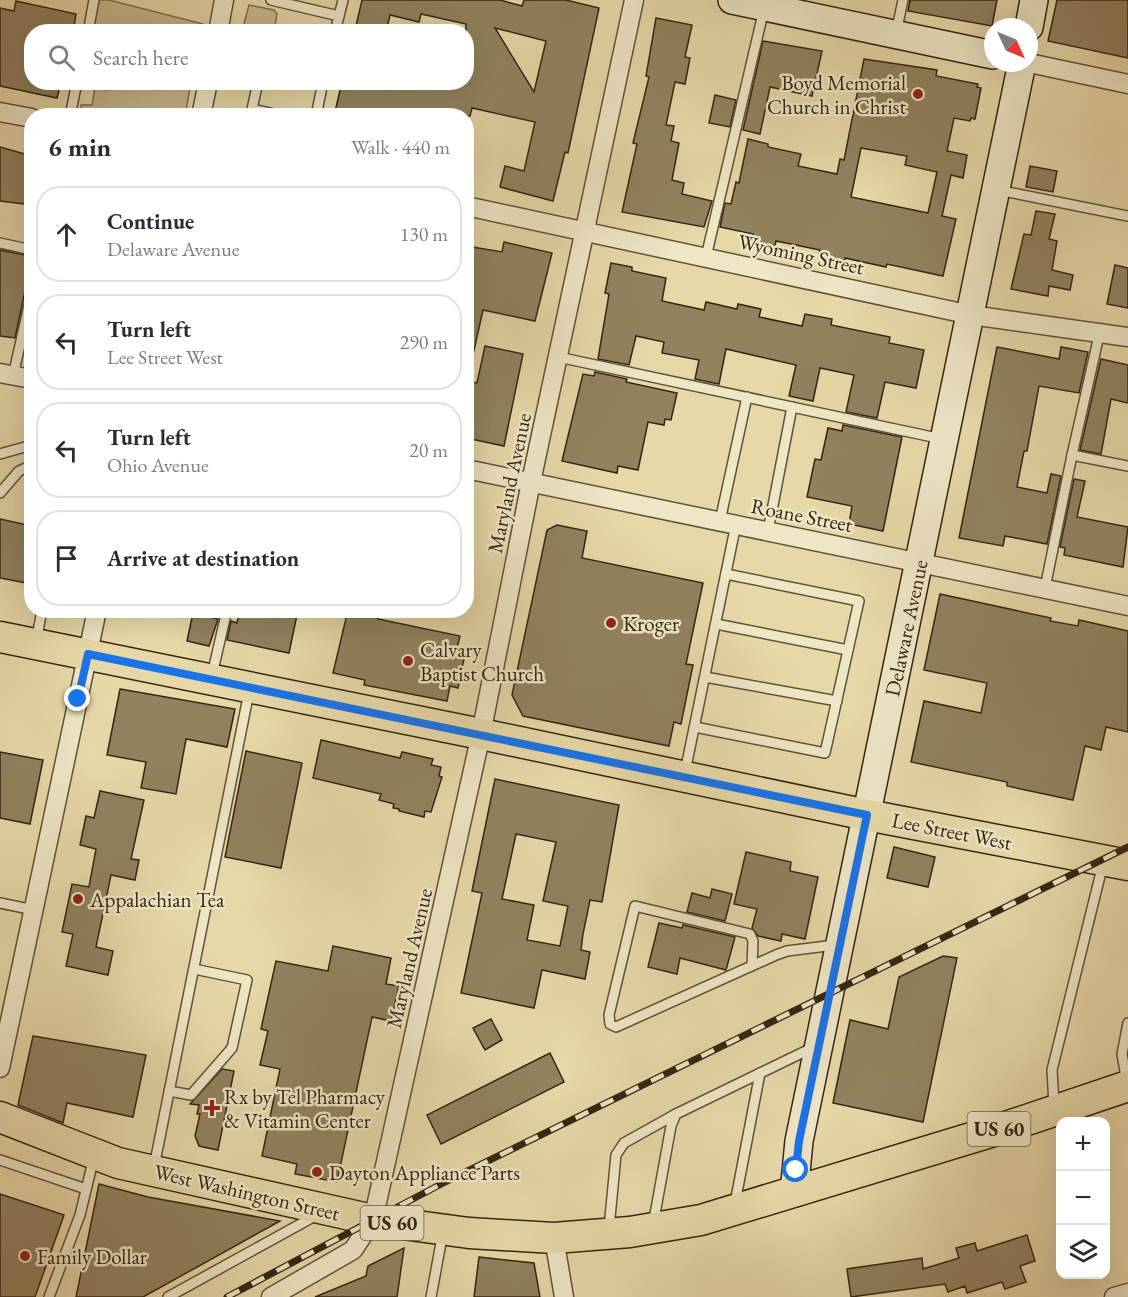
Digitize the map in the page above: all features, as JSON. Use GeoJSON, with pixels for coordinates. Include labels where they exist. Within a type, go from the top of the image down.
{"type":"FeatureCollection","features":[{"type":"Feature","properties":{"kind":"main road"},"geometry":{"type":"LineString","coordinates":[[732,0],[984,53]]}},
{"type":"Feature","properties":{"kind":"main road"},"geometry":{"type":"LineString","coordinates":[[1031,18],[1034,0]]}},
{"type":"Feature","properties":{"kind":"main road","name":"Delaware Avenue"},"geometry":{"type":"LineString","coordinates":[[794,1194],[799,1141],[1020,72]]}},
{"type":"Feature","properties":{"kind":"main road","name":"Lee Street West"},"geometry":{"type":"LineString","coordinates":[[0,637],[867,815],[1116,862]]}},
{"type":"Feature","properties":{"kind":"main road","name":"West Washington Street"},"geometry":{"type":"LineString","coordinates":[[0,1117],[94,1155],[153,1171],[326,1210],[373,1220],[444,1230],[554,1238],[608,1234],[700,1220],[794,1194],[1128,1086]]}},
{"type":"Feature","properties":{"kind":"street"},"geometry":{"type":"LineString","coordinates":[[220,24],[224,0]]}},
{"type":"Feature","properties":{"kind":"street","name":"Maryland Avenue"},"geometry":{"type":"LineString","coordinates":[[373,1220],[481,734],[531,482],[634,0]]}},
{"type":"Feature","properties":{"kind":"street"},"geometry":{"type":"LineString","coordinates":[[1038,65],[1128,84]]}},
{"type":"Feature","properties":{"kind":"street"},"geometry":{"type":"LineString","coordinates":[[203,108],[206,90]]}},
{"type":"Feature","properties":{"kind":"street"},"geometry":{"type":"LineString","coordinates":[[0,112],[24,116]]}},
{"type":"Feature","properties":{"kind":"street","name":"Wyoming Street"},"geometry":{"type":"LineString","coordinates":[[474,209],[585,230],[971,315],[1100,331],[1128,337]]}},
{"type":"Feature","properties":{"kind":"street"},"geometry":{"type":"LineString","coordinates":[[7,374],[24,377]]}},
{"type":"Feature","properties":{"kind":"street","name":"Roane Street"},"geometry":{"type":"LineString","coordinates":[[474,471],[1128,606]]}},
{"type":"Feature","properties":{"kind":"street"},"geometry":{"type":"LineString","coordinates":[[0,1068],[95,618]]}},
{"type":"Feature","properties":{"kind":"street"},"geometry":{"type":"LineString","coordinates":[[271,1297],[353,1250],[373,1220]]}},
{"type":"Feature","properties":{"kind":"street"},"geometry":{"type":"LineString","coordinates":[[554,1238],[564,1297]]}},
{"type":"Feature","properties":{"kind":"street"},"geometry":{"type":"LineString","coordinates":[[1114,1297],[1128,1293]]}},
{"type":"Feature","properties":{"kind":"lane"},"geometry":{"type":"LineString","coordinates":[[89,24],[94,0]]}},
{"type":"Feature","properties":{"kind":"lane"},"geometry":{"type":"LineString","coordinates":[[271,0],[339,16]]}},
{"type":"Feature","properties":{"kind":"lane"},"geometry":{"type":"LineString","coordinates":[[337,24],[343,0]]}},
{"type":"Feature","properties":{"kind":"lane"},"geometry":{"type":"LineString","coordinates":[[896,35],[903,0]]}},
{"type":"Feature","properties":{"kind":"lane"},"geometry":{"type":"LineString","coordinates":[[706,256],[764,7]]}},
{"type":"Feature","properties":{"kind":"lane"},"geometry":{"type":"LineString","coordinates":[[72,108],[75,90]]}},
{"type":"Feature","properties":{"kind":"lane"},"geometry":{"type":"LineString","coordinates":[[252,108],[256,90]]}},
{"type":"Feature","properties":{"kind":"lane"},"geometry":{"type":"LineString","coordinates":[[318,108],[321,90]]}},
{"type":"Feature","properties":{"kind":"lane"},"geometry":{"type":"LineString","coordinates":[[996,189],[1128,216]]}},
{"type":"Feature","properties":{"kind":"lane"},"geometry":{"type":"LineString","coordinates":[[0,243],[24,248]]}},
{"type":"Feature","properties":{"kind":"lane"},"geometry":{"type":"LineString","coordinates":[[7,374],[24,318]]}},
{"type":"Feature","properties":{"kind":"lane"},"geometry":{"type":"LineString","coordinates":[[1045,588],[1100,331]]}},
{"type":"Feature","properties":{"kind":"lane"},"geometry":{"type":"LineString","coordinates":[[558,357],[945,439]]}},
{"type":"Feature","properties":{"kind":"lane"},"geometry":{"type":"LineString","coordinates":[[684,777],[726,574],[728,523],[747,397]]}},
{"type":"Feature","properties":{"kind":"lane"},"geometry":{"type":"LineString","coordinates":[[768,531],[792,407]]}},
{"type":"Feature","properties":{"kind":"lane"},"geometry":{"type":"LineString","coordinates":[[0,454],[24,447]]}},
{"type":"Feature","properties":{"kind":"lane"},"geometry":{"type":"LineString","coordinates":[[1072,455],[1128,466]]}},
{"type":"Feature","properties":{"kind":"lane"},"geometry":{"type":"LineString","coordinates":[[0,493],[19,471],[24,469]]}},
{"type":"Feature","properties":{"kind":"lane"},"geometry":{"type":"LineString","coordinates":[[695,727],[825,753],[858,601],[726,574]]}},
{"type":"Feature","properties":{"kind":"lane"},"geometry":{"type":"LineString","coordinates":[[36,644],[41,618]]}},
{"type":"Feature","properties":{"kind":"lane"},"geometry":{"type":"LineString","coordinates":[[211,679],[225,618]]}},
{"type":"Feature","properties":{"kind":"lane"},"geometry":{"type":"LineString","coordinates":[[716,624],[848,650]]}},
{"type":"Feature","properties":{"kind":"lane"},"geometry":{"type":"LineString","coordinates":[[705,677],[837,701]]}},
{"type":"Feature","properties":{"kind":"lane"},"geometry":{"type":"LineString","coordinates":[[153,1171],[250,687]]}},
{"type":"Feature","properties":{"kind":"lane"},"geometry":{"type":"LineString","coordinates":[[1055,1111],[1052,1070],[1116,862]]}},
{"type":"Feature","properties":{"kind":"lane"},"geometry":{"type":"LineString","coordinates":[[0,903],[34,910]]}},
{"type":"Feature","properties":{"kind":"lane"},"geometry":{"type":"LineString","coordinates":[[752,966],[753,941],[750,934],[636,906],[609,1015],[610,1024],[616,1028],[787,951],[841,945]]}},
{"type":"Feature","properties":{"kind":"lane"},"geometry":{"type":"LineString","coordinates":[[169,1091],[191,1095],[232,1048],[247,980],[194,969]]}},
{"type":"Feature","properties":{"kind":"lane"},"geometry":{"type":"LineString","coordinates":[[1128,1023],[1122,1054],[1128,1086]]}},
{"type":"Feature","properties":{"kind":"lane"},"geometry":{"type":"LineString","coordinates":[[608,1234],[616,1155],[624,1143],[676,1114],[820,1044]]}},
{"type":"Feature","properties":{"kind":"lane"},"geometry":{"type":"LineString","coordinates":[[734,1210],[760,1073]]}},
{"type":"Feature","properties":{"kind":"lane"},"geometry":{"type":"LineString","coordinates":[[653,1228],[671,1126],[676,1114]]}},
{"type":"Feature","properties":{"kind":"lane"},"geometry":{"type":"LineString","coordinates":[[49,1297],[80,1215],[94,1155]]}},
{"type":"Feature","properties":{"kind":"lane"},"geometry":{"type":"LineString","coordinates":[[0,1160],[86,1189]]}},
{"type":"Feature","properties":{"kind":"lane"},"geometry":{"type":"LineString","coordinates":[[168,1297],[326,1210]]}},
{"type":"Feature","properties":{"kind":"lane"},"geometry":{"type":"LineString","coordinates":[[431,1297],[444,1230]]}},
{"type":"Feature","properties":{"kind":"shaded area"},"geometry":{"type":"Polygon","coordinates":[[[97,0],[109,0],[203,24],[94,24],[97,0]]]}},
{"type":"Feature","properties":{"kind":"shaded area"},"geometry":{"type":"Polygon","coordinates":[[[249,5],[274,10],[277,14],[275,24],[244,24],[249,5]]]}},
{"type":"Feature","properties":{"kind":"shaded area"},"geometry":{"type":"Polygon","coordinates":[[[94,90],[190,90],[186,108],[81,108],[81,105],[92,105],[94,90]]]}},
{"type":"Feature","properties":{"kind":"building"},"geometry":{"type":"Polygon","coordinates":[[[362,0],[500,0],[522,6],[524,0],[566,0],[599,8],[568,153],[565,152],[553,201],[500,187],[505,166],[524,171],[535,122],[474,108],[336,108],[340,90],[474,90],[474,24],[421,14],[419,22],[390,15],[388,24],[356,24],[362,0]],[[495,28],[534,92],[546,41],[495,28]]]}},
{"type":"Feature","properties":{"kind":"building"},"geometry":{"type":"Polygon","coordinates":[[[910,0],[997,0],[994,18],[984,18],[984,25],[908,11],[910,0]]]}},
{"type":"Feature","properties":{"kind":"building"},"geometry":{"type":"Polygon","coordinates":[[[1057,0],[1128,0],[1128,58],[1048,41],[1057,0]]]}},
{"type":"Feature","properties":{"kind":"building"},"geometry":{"type":"Polygon","coordinates":[[[16,1],[76,14],[74,24],[24,24],[24,90],[59,90],[57,98],[0,86],[0,8],[14,11],[16,1]]]}},
{"type":"Feature","properties":{"kind":"building"},"geometry":{"type":"Polygon","coordinates":[[[656,18],[692,25],[685,57],[690,58],[685,84],[675,82],[666,125],[674,126],[671,141],[679,143],[672,180],[684,183],[682,194],[712,201],[704,227],[622,212],[637,144],[633,143],[649,77],[646,76],[656,18]]]}},
{"type":"Feature","properties":{"kind":"building"},"geometry":{"type":"Polygon","coordinates":[[[763,41],[822,51],[812,96],[770,87],[760,134],[743,130],[763,41]]]}},
{"type":"Feature","properties":{"kind":"building"},"geometry":{"type":"Polygon","coordinates":[[[864,59],[937,70],[936,76],[978,84],[977,87],[981,88],[975,119],[971,118],[970,121],[954,118],[947,151],[967,155],[963,178],[951,175],[942,216],[956,219],[943,276],[887,264],[886,267],[845,258],[845,261],[819,255],[820,250],[776,241],[775,246],[751,241],[753,234],[720,227],[725,203],[731,204],[736,182],[739,183],[748,139],[768,144],[768,147],[801,154],[798,166],[837,174],[840,159],[844,160],[864,59]],[[861,148],[851,197],[928,213],[937,172],[905,165],[907,156],[861,148]]]}},
{"type":"Feature","properties":{"kind":"building"},"geometry":{"type":"Polygon","coordinates":[[[715,95],[736,100],[730,127],[709,123],[715,95]]]}},
{"type":"Feature","properties":{"kind":"building"},"geometry":{"type":"Polygon","coordinates":[[[0,147],[24,154],[24,204],[0,201],[0,147]]]}},
{"type":"Feature","properties":{"kind":"building"},"geometry":{"type":"Polygon","coordinates":[[[1030,166],[1057,171],[1053,192],[1026,187],[1030,166]]]}},
{"type":"Feature","properties":{"kind":"building"},"geometry":{"type":"Polygon","coordinates":[[[1036,211],[1055,214],[1049,239],[1057,241],[1052,270],[1073,275],[1070,290],[1049,286],[1048,296],[1011,289],[1024,234],[1031,235],[1036,211]]]}},
{"type":"Feature","properties":{"kind":"building"},"geometry":{"type":"Polygon","coordinates":[[[504,242],[552,253],[535,321],[483,310],[474,350],[474,247],[502,252],[504,242]]]}},
{"type":"Feature","properties":{"kind":"building"},"geometry":{"type":"Polygon","coordinates":[[[0,250],[24,255],[24,296],[15,338],[0,336],[0,250]]]}},
{"type":"Feature","properties":{"kind":"building"},"geometry":{"type":"Polygon","coordinates":[[[611,263],[632,267],[632,271],[666,278],[662,301],[704,310],[706,302],[737,309],[738,304],[761,309],[759,317],[802,326],[805,314],[832,319],[831,325],[890,337],[889,343],[924,350],[916,388],[885,382],[877,418],[846,412],[854,375],[820,368],[813,401],[789,396],[796,365],[726,349],[719,384],[695,379],[699,360],[662,353],[664,342],[636,336],[629,365],[598,359],[609,294],[605,293],[611,263]]]}},
{"type":"Feature","properties":{"kind":"building"},"geometry":{"type":"Polygon","coordinates":[[[1115,265],[1128,268],[1128,308],[1107,304],[1115,265]]]}},
{"type":"Feature","properties":{"kind":"building"},"geometry":{"type":"Polygon","coordinates":[[[485,346],[523,354],[504,446],[474,440],[474,382],[477,383],[485,346]]]}},
{"type":"Feature","properties":{"kind":"building"},"geometry":{"type":"Polygon","coordinates":[[[997,347],[1059,359],[1061,347],[1088,352],[1079,393],[1039,386],[1027,451],[1024,451],[1017,487],[1047,493],[1051,474],[1061,476],[1047,544],[1005,536],[1003,546],[959,538],[997,347]]]}},
{"type":"Feature","properties":{"kind":"building"},"geometry":{"type":"Polygon","coordinates":[[[1101,359],[1128,365],[1128,403],[1111,399],[1101,454],[1080,450],[1101,359]]]}},
{"type":"Feature","properties":{"kind":"building"},"geometry":{"type":"Polygon","coordinates":[[[595,372],[627,379],[626,382],[677,393],[671,420],[665,419],[664,425],[648,422],[638,470],[618,466],[617,473],[562,461],[583,374],[594,376],[595,372]]]}},
{"type":"Feature","properties":{"kind":"building"},"geometry":{"type":"Polygon","coordinates":[[[843,425],[902,437],[883,531],[849,524],[852,506],[807,497],[815,459],[821,460],[828,428],[842,431],[843,425]]]}},
{"type":"Feature","properties":{"kind":"building"},"geometry":{"type":"Polygon","coordinates":[[[1074,479],[1085,481],[1077,517],[1128,527],[1123,567],[1064,555],[1065,548],[1060,547],[1074,479]]]}},
{"type":"Feature","properties":{"kind":"building"},"geometry":{"type":"Polygon","coordinates":[[[0,519],[24,524],[24,582],[0,578],[0,519]]]}},
{"type":"Feature","properties":{"kind":"building","name":"Kroger"},"geometry":{"type":"Polygon","coordinates":[[[557,525],[587,531],[582,558],[703,583],[686,664],[693,665],[681,724],[674,722],[669,746],[523,716],[512,695],[547,530],[557,525]]]}},
{"type":"Feature","properties":{"kind":"building"},"geometry":{"type":"Polygon","coordinates":[[[940,594],[1051,618],[1050,621],[1078,626],[1079,620],[1128,631],[1128,732],[1106,727],[1101,750],[1085,746],[1073,800],[1007,786],[1007,782],[911,762],[924,701],[981,713],[987,683],[924,670],[940,594]]]}},
{"type":"Feature","properties":{"kind":"building"},"geometry":{"type":"Polygon","coordinates":[[[192,618],[218,619],[209,646],[187,641],[192,618]]]}},
{"type":"Feature","properties":{"kind":"building"},"geometry":{"type":"Polygon","coordinates":[[[238,618],[296,618],[289,653],[227,640],[231,621],[237,623],[238,618]]]}},
{"type":"Feature","properties":{"kind":"building"},"geometry":{"type":"Polygon","coordinates":[[[346,618],[378,618],[460,636],[456,652],[465,654],[458,688],[450,686],[447,701],[364,685],[365,680],[333,673],[346,618]]]}},
{"type":"Feature","properties":{"kind":"building"},"geometry":{"type":"Polygon","coordinates":[[[120,689],[235,709],[227,747],[186,739],[176,794],[141,788],[146,762],[107,755],[120,689]]]}},
{"type":"Feature","properties":{"kind":"building"},"geometry":{"type":"Polygon","coordinates":[[[321,740],[400,758],[402,752],[433,759],[431,765],[441,767],[439,776],[442,777],[431,812],[425,811],[424,817],[399,811],[393,808],[394,804],[379,800],[381,794],[313,778],[321,740]]]}},
{"type":"Feature","properties":{"kind":"building"},"geometry":{"type":"Polygon","coordinates":[[[246,751],[302,763],[281,868],[225,857],[246,751]]]}},
{"type":"Feature","properties":{"kind":"building"},"geometry":{"type":"Polygon","coordinates":[[[0,752],[43,760],[30,824],[0,818],[0,752]]]}},
{"type":"Feature","properties":{"kind":"building"},"geometry":{"type":"Polygon","coordinates":[[[495,779],[619,805],[602,902],[590,900],[583,934],[581,950],[590,952],[585,979],[542,970],[534,1008],[461,993],[482,893],[472,891],[495,779]],[[516,834],[502,899],[534,905],[527,940],[560,946],[568,906],[543,901],[556,842],[516,834]]]}},
{"type":"Feature","properties":{"kind":"building"},"geometry":{"type":"Polygon","coordinates":[[[100,791],[144,800],[131,859],[139,860],[135,880],[111,875],[96,947],[113,951],[108,975],[66,966],[73,934],[62,932],[72,884],[89,887],[96,849],[80,845],[86,816],[94,818],[100,791]]]}},
{"type":"Feature","properties":{"kind":"building"},"geometry":{"type":"Polygon","coordinates":[[[894,847],[935,857],[928,887],[887,878],[894,847]]]}},
{"type":"Feature","properties":{"kind":"building"},"geometry":{"type":"Polygon","coordinates":[[[746,852],[791,862],[790,871],[818,877],[805,939],[782,934],[781,941],[758,936],[752,928],[757,909],[734,904],[746,852]]]}},
{"type":"Feature","properties":{"kind":"building"},"geometry":{"type":"Polygon","coordinates":[[[712,889],[732,894],[725,921],[687,912],[692,893],[710,898],[712,889]]]}},
{"type":"Feature","properties":{"kind":"building"},"geometry":{"type":"Polygon","coordinates":[[[659,923],[682,928],[683,925],[735,937],[726,970],[680,958],[677,974],[648,967],[659,923]]]}},
{"type":"Feature","properties":{"kind":"building"},"geometry":{"type":"Polygon","coordinates":[[[333,946],[391,958],[386,984],[399,986],[391,1021],[372,1017],[337,1182],[295,1174],[297,1164],[262,1156],[280,1069],[260,1065],[268,1031],[261,1029],[276,961],[328,971],[333,946]]]}},
{"type":"Feature","properties":{"kind":"building"},"geometry":{"type":"Polygon","coordinates":[[[943,956],[957,958],[923,1122],[833,1103],[850,1020],[888,1029],[899,977],[943,956]]]}},
{"type":"Feature","properties":{"kind":"building"},"geometry":{"type":"Polygon","coordinates":[[[491,1019],[502,1040],[485,1050],[473,1028],[491,1019]]]}},
{"type":"Feature","properties":{"kind":"building"},"geometry":{"type":"Polygon","coordinates":[[[33,1036],[146,1055],[133,1117],[67,1103],[63,1123],[18,1105],[33,1036]]]}},
{"type":"Feature","properties":{"kind":"building"},"geometry":{"type":"Polygon","coordinates":[[[550,1053],[564,1082],[441,1144],[427,1115],[550,1053]]]}},
{"type":"Feature","properties":{"kind":"building"},"geometry":{"type":"Polygon","coordinates":[[[222,1069],[234,1071],[218,1150],[199,1146],[195,1136],[200,1114],[197,1114],[199,1105],[190,1104],[222,1069]]]}},
{"type":"Feature","properties":{"kind":"building"},"geometry":{"type":"Polygon","coordinates":[[[99,1184],[148,1197],[280,1221],[143,1297],[76,1297],[99,1184]]]}},
{"type":"Feature","properties":{"kind":"building","name":"Family Dollar"},"geometry":{"type":"Polygon","coordinates":[[[0,1194],[64,1215],[35,1297],[0,1297],[0,1194]]]}},
{"type":"Feature","properties":{"kind":"building"},"geometry":{"type":"Polygon","coordinates":[[[1027,1235],[1035,1261],[1020,1266],[1026,1282],[1005,1289],[1002,1282],[967,1293],[965,1286],[948,1292],[945,1284],[851,1297],[847,1269],[922,1258],[923,1269],[959,1258],[956,1248],[975,1243],[977,1251],[1027,1235]]]}},
{"type":"Feature","properties":{"kind":"building"},"geometry":{"type":"Polygon","coordinates":[[[404,1248],[397,1297],[315,1297],[366,1276],[368,1266],[404,1248]]]}},
{"type":"Feature","properties":{"kind":"building"},"geometry":{"type":"Polygon","coordinates":[[[479,1257],[534,1263],[540,1297],[474,1297],[479,1257]]]}},
{"type":"Feature","properties":{"kind":"railway"},"geometry":{"type":"LineString","coordinates":[[227,1297],[445,1182],[1128,847]]}},
{"type":"Feature","properties":{"kind":"place","name":"Boyd Memorial Church in Christ"},"geometry":{"type":"Point","coordinates":[918,94]}},
{"type":"Feature","properties":{"kind":"place","name":"Kroger"},"geometry":{"type":"Point","coordinates":[611,623]}},
{"type":"Feature","properties":{"kind":"place","name":"Calvary Baptist Church"},"geometry":{"type":"Point","coordinates":[408,661]}},
{"type":"Feature","properties":{"kind":"place","name":"Appalachian Tea"},"geometry":{"type":"Point","coordinates":[78,899]}},
{"type":"Feature","properties":{"kind":"place","name":"Rx by Tel Pharmacy & Vitamin Center"},"geometry":{"type":"Point","coordinates":[212,1108]}},
{"type":"Feature","properties":{"kind":"place","name":"Dayton Appliance Parts"},"geometry":{"type":"Point","coordinates":[317,1172]}},
{"type":"Feature","properties":{"kind":"place","name":"Family Dollar"},"geometry":{"type":"Point","coordinates":[25,1256]}},
{"type":"Feature","properties":{"kind":"route"},"geometry":{"type":"LineString","coordinates":[[78,699],[88,654],[867,815],[799,1141],[796,1170]]}}]}
